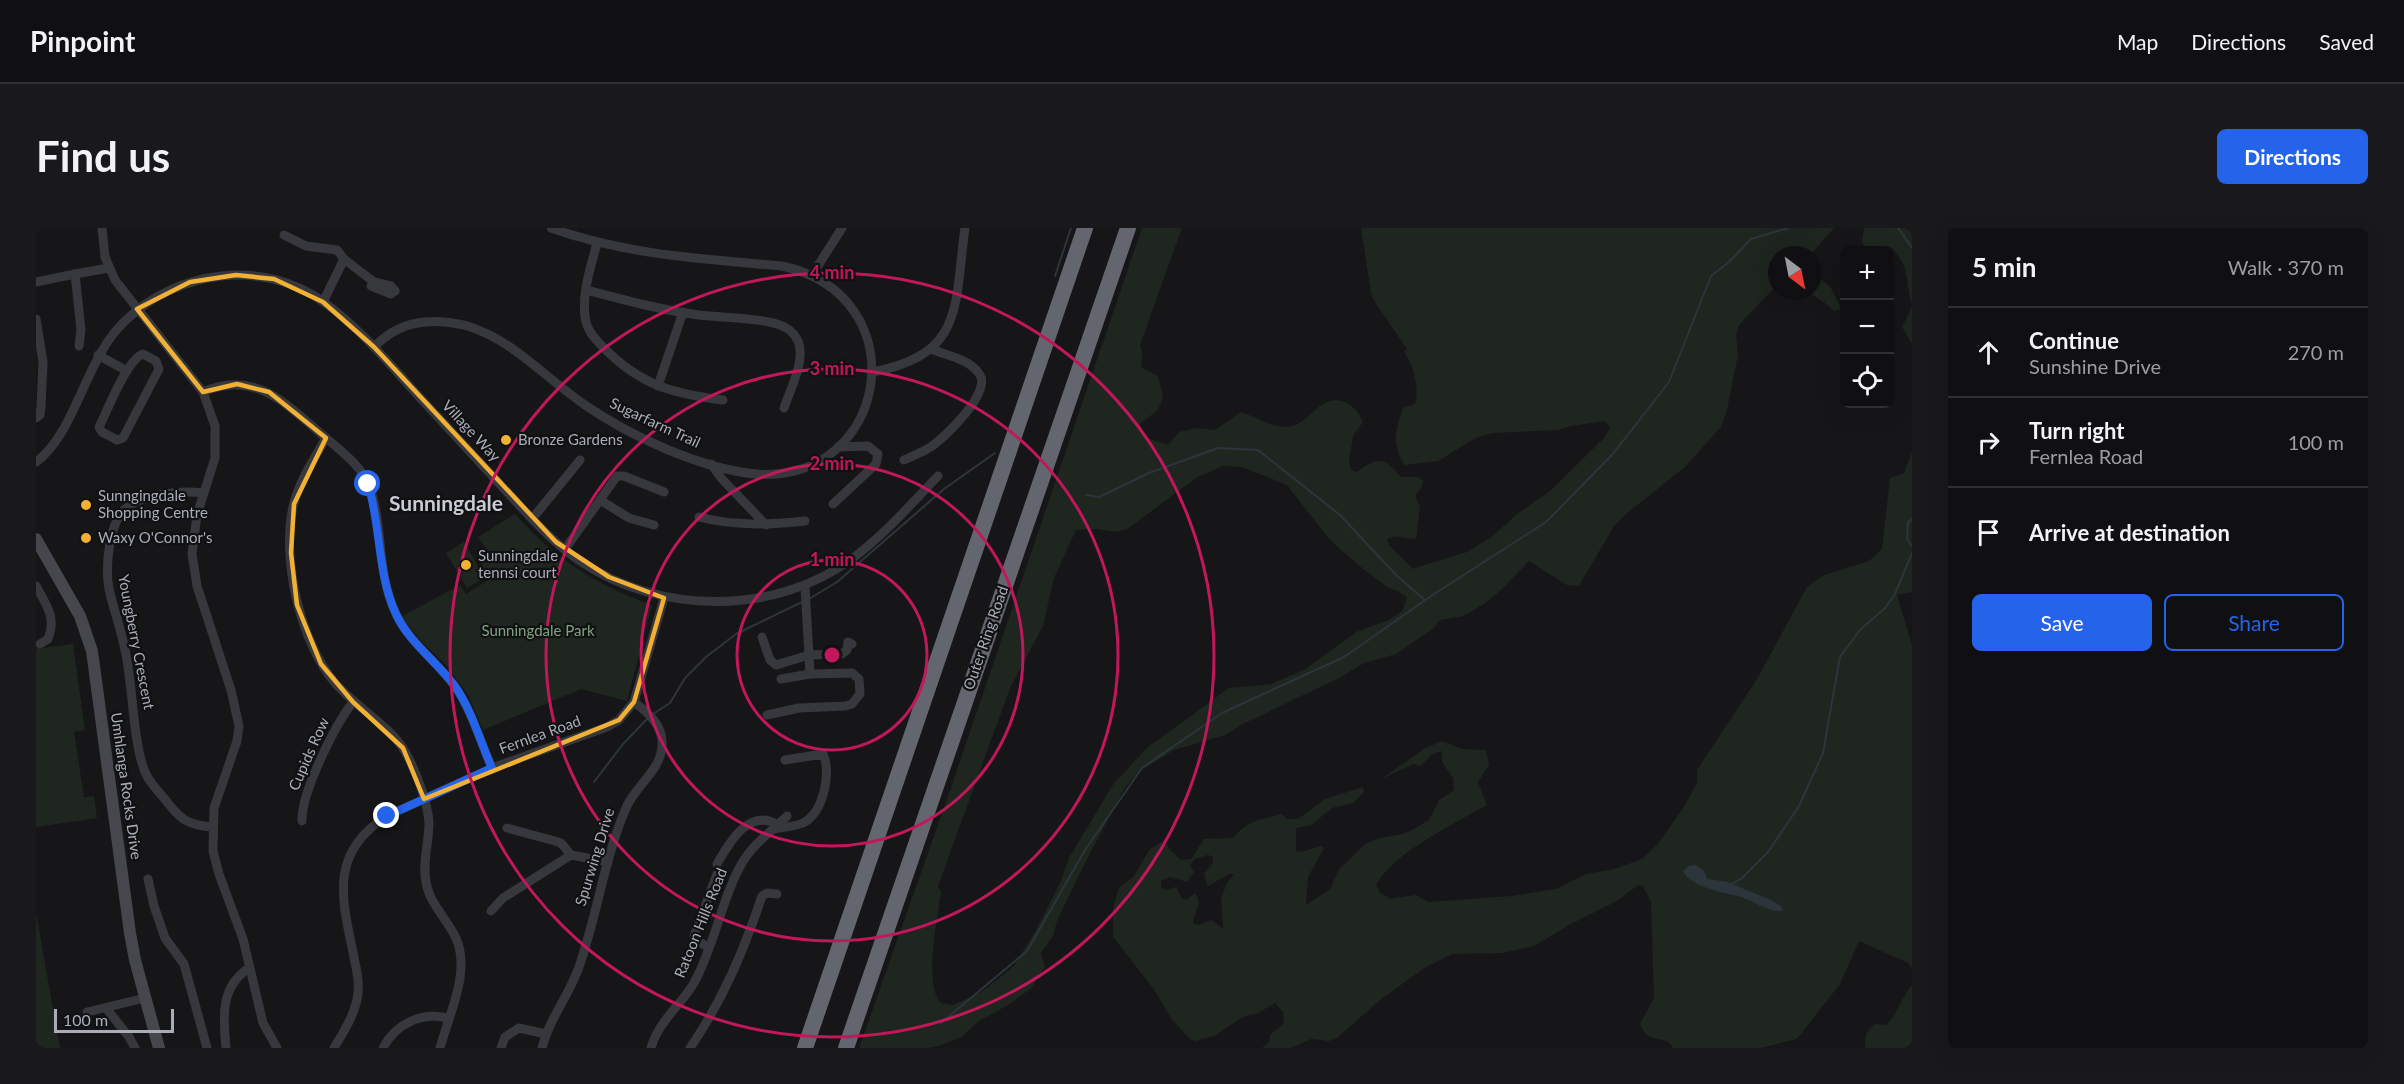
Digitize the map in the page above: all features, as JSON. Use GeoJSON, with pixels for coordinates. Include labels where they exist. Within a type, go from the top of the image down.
{"type":"FeatureCollection","features":[{"type":"Feature","properties":{"kind":"highway"},"geometry":{"type":"LineString","coordinates":[[805,1048],[1085,228]]}},
{"type":"Feature","properties":{"kind":"highway","name":"Outer Ring Road"},"geometry":{"type":"LineString","coordinates":[[846,1048],[1128,228]]}},
{"type":"Feature","properties":{"kind":"main road","name":"Umhlanga Rocks Drive"},"geometry":{"type":"LineString","coordinates":[[36,539],[80,616],[92,651],[130,933],[159,1048]]}},
{"type":"Feature","properties":{"kind":"street"},"geometry":{"type":"LineString","coordinates":[[102,228],[105,257],[109,268],[137,309],[203,392],[213,416],[216,445],[213,464],[193,533],[194,569],[202,604],[236,708],[239,726],[232,756],[217,795],[212,827],[213,851],[243,939],[263,1023],[277,1048]]}},
{"type":"Feature","properties":{"kind":"street","name":"Sugarfarm Trail"},"geometry":{"type":"LineString","coordinates":[[374,347],[391,332],[417,323],[439,320],[466,324],[486,332],[508,346],[585,406],[630,431],[674,451],[711,464],[754,474],[778,474],[812,464],[838,447],[856,425],[864,410],[873,372],[868,339],[852,308],[835,289],[812,275],[782,266],[666,256],[597,243],[551,228]]}},
{"type":"Feature","properties":{"kind":"street"},"geometry":{"type":"LineString","coordinates":[[812,275],[842,228]]}},
{"type":"Feature","properties":{"kind":"street"},"geometry":{"type":"LineString","coordinates":[[873,372],[906,364],[931,349],[942,338],[954,311],[965,228]]}},
{"type":"Feature","properties":{"kind":"street"},"geometry":{"type":"LineString","coordinates":[[284,235],[306,246],[337,250],[342,262],[377,290],[391,294],[395,291],[391,286],[374,282],[342,262]]}},
{"type":"Feature","properties":{"kind":"street"},"geometry":{"type":"LineString","coordinates":[[597,243],[586,290],[584,314],[587,326],[594,338],[625,367],[658,386],[686,395],[723,400]]}},
{"type":"Feature","properties":{"kind":"street"},"geometry":{"type":"LineString","coordinates":[[324,302],[342,262]]}},
{"type":"Feature","properties":{"kind":"street"},"geometry":{"type":"LineString","coordinates":[[36,282],[109,268]]}},
{"type":"Feature","properties":{"kind":"street"},"geometry":{"type":"LineString","coordinates":[[75,274],[81,330],[79,346]]}},
{"type":"Feature","properties":{"kind":"street","name":"Village Way"},"geometry":{"type":"LineString","coordinates":[[36,462],[62,432],[98,355],[111,335],[137,309],[170,289],[190,282],[224,276],[274,279],[296,287],[324,302],[374,347],[532,519],[565,549],[580,561],[609,577],[664,598],[700,601],[737,600],[765,597],[805,586],[854,558],[938,476]]}},
{"type":"Feature","properties":{"kind":"street"},"geometry":{"type":"LineString","coordinates":[[586,290],[683,312],[775,323],[786,328],[794,334],[799,344],[800,355],[784,408]]}},
{"type":"Feature","properties":{"kind":"street"},"geometry":{"type":"LineString","coordinates":[[658,386],[683,312]]}},
{"type":"Feature","properties":{"kind":"street"},"geometry":{"type":"LineString","coordinates":[[36,319],[43,362],[41,407],[36,418]]}},
{"type":"Feature","properties":{"kind":"street"},"geometry":{"type":"LineString","coordinates":[[904,460],[942,439],[965,414],[982,387],[983,380],[980,374],[969,363],[931,349]]}},
{"type":"Feature","properties":{"kind":"street"},"geometry":{"type":"LineString","coordinates":[[98,355],[127,370]]}},
{"type":"Feature","properties":{"kind":"street"},"geometry":{"type":"LineString","coordinates":[[139,355],[156,361],[159,365],[123,438],[117,440],[102,432],[99,427],[127,370],[139,355]]}},
{"type":"Feature","properties":{"kind":"street"},"geometry":{"type":"LineString","coordinates":[[203,392],[213,387],[237,384],[269,392],[282,399],[352,462],[368,484],[383,577],[396,615],[419,646],[455,686],[492,768]]}},
{"type":"Feature","properties":{"kind":"street"},"geometry":{"type":"LineString","coordinates":[[326,438],[301,483],[294,504],[291,528],[293,578],[297,606],[310,643],[321,664],[334,683],[403,748],[424,799],[429,824],[426,884],[456,938],[461,959],[459,983],[440,1048]]}},
{"type":"Feature","properties":{"kind":"street"},"geometry":{"type":"LineString","coordinates":[[833,504],[876,464],[879,454],[868,446],[838,447]]}},
{"type":"Feature","properties":{"kind":"street"},"geometry":{"type":"LineString","coordinates":[[532,519],[580,460]]}},
{"type":"Feature","properties":{"kind":"street"},"geometry":{"type":"LineString","coordinates":[[711,464],[722,479],[766,525]]}},
{"type":"Feature","properties":{"kind":"street"},"geometry":{"type":"LineString","coordinates":[[565,549],[613,480],[620,475],[664,492]]}},
{"type":"Feature","properties":{"kind":"street","name":"Youngberry Crescent"},"geometry":{"type":"LineString","coordinates":[[203,493],[182,492],[143,499],[125,509],[115,527],[107,573],[126,654],[140,752],[146,774],[184,820],[193,825],[212,827]]}},
{"type":"Feature","properties":{"kind":"street"},"geometry":{"type":"LineString","coordinates":[[600,500],[629,518],[654,525]]}},
{"type":"Feature","properties":{"kind":"street"},"geometry":{"type":"LineString","coordinates":[[699,517],[723,523],[766,525],[805,521]]}},
{"type":"Feature","properties":{"kind":"street"},"geometry":{"type":"LineString","coordinates":[[36,586],[51,613],[53,622],[48,639],[40,644]]}},
{"type":"Feature","properties":{"kind":"street"},"geometry":{"type":"LineString","coordinates":[[805,586],[810,674]]}},
{"type":"Feature","properties":{"kind":"street","name":"Fernlea Road"},"geometry":{"type":"LineString","coordinates":[[334,1048],[352,1016],[358,992],[358,978],[342,899],[345,867],[357,842],[375,823],[424,799],[492,768],[608,727],[619,720],[634,702],[664,598]]}},
{"type":"Feature","properties":{"kind":"street"},"geometry":{"type":"LineString","coordinates":[[762,637],[770,660],[776,665],[809,655],[842,654],[847,650],[848,642],[852,644]]}},
{"type":"Feature","properties":{"kind":"street"},"geometry":{"type":"LineString","coordinates":[[767,715],[799,708],[845,706],[856,700],[860,694],[859,679],[852,673],[810,674],[781,679]]}},
{"type":"Feature","properties":{"kind":"street","name":"Cupids Row"},"geometry":{"type":"LineString","coordinates":[[302,821],[303,804],[333,731],[353,702]]}},
{"type":"Feature","properties":{"kind":"street","name":"Spurwing Drive"},"geometry":{"type":"LineString","coordinates":[[542,1048],[546,1034],[581,962],[608,862],[627,804],[634,792],[652,772],[662,751],[662,741],[656,723],[634,702]]}},
{"type":"Feature","properties":{"kind":"street"},"geometry":{"type":"LineString","coordinates":[[708,947],[694,936],[717,869],[729,843],[752,822],[766,819],[776,827],[800,825],[812,816],[826,782],[828,765],[823,754],[785,760]]}},
{"type":"Feature","properties":{"kind":"street","name":"Ratoon Hills Road"},"geometry":{"type":"LineString","coordinates":[[651,1048],[662,1025],[695,981],[743,861],[787,816]]}},
{"type":"Feature","properties":{"kind":"street"},"geometry":{"type":"LineString","coordinates":[[507,828],[561,843],[571,855],[608,862]]}},
{"type":"Feature","properties":{"kind":"street"},"geometry":{"type":"LineString","coordinates":[[491,912],[503,898],[571,855]]}},
{"type":"Feature","properties":{"kind":"street"},"geometry":{"type":"LineString","coordinates":[[148,879],[165,938],[184,964],[207,1048]]}},
{"type":"Feature","properties":{"kind":"street"},"geometry":{"type":"LineString","coordinates":[[690,1048],[722,997],[747,941],[762,896],[767,893],[777,894]]}},
{"type":"Feature","properties":{"kind":"street"},"geometry":{"type":"LineString","coordinates":[[226,1048],[223,1011],[225,1000],[233,981],[249,968]]}},
{"type":"Feature","properties":{"kind":"street"},"geometry":{"type":"LineString","coordinates":[[87,1012],[145,998]]}},
{"type":"Feature","properties":{"kind":"street"},"geometry":{"type":"LineString","coordinates":[[106,1008],[135,1048]]}},
{"type":"Feature","properties":{"kind":"street"},"geometry":{"type":"LineString","coordinates":[[383,1048],[396,1032],[417,1018],[437,1015],[448,1018]]}},
{"type":"Feature","properties":{"kind":"street"},"geometry":{"type":"LineString","coordinates":[[501,1048],[505,1037],[519,1028],[546,1034]]}},
{"type":"Feature","properties":{"kind":"highlighted area"},"geometry":{"type":"Polygon","coordinates":[[[236,275],[274,279],[323,302],[374,347],[556,542],[609,577],[664,598],[634,702],[619,720],[424,799],[403,748],[353,702],[321,664],[297,605],[291,553],[294,504],[326,438],[269,392],[237,384],[203,392],[137,309],[190,282],[236,275]]]}},
{"type":"Feature","properties":{"kind":"green space"},"geometry":{"type":"Polygon","coordinates":[[[1142,228],[1182,228],[1140,345],[1142,368],[1158,376],[1163,397],[1158,410],[1140,424],[1143,434],[1168,445],[1179,432],[1196,428],[1215,430],[1241,412],[1281,427],[1294,426],[1327,402],[1335,400],[1347,403],[1363,422],[1353,436],[1349,462],[1351,470],[1357,472],[1375,461],[1380,461],[1390,465],[1401,477],[1419,477],[1423,481],[1422,487],[1415,496],[1420,507],[1416,538],[1394,537],[1387,540],[1412,569],[1467,552],[1493,536],[1516,515],[1550,491],[1604,438],[1610,428],[1606,421],[1559,430],[1492,433],[1476,438],[1438,461],[1404,465],[1396,437],[1403,408],[1415,404],[1416,384],[1413,370],[1404,352],[1407,349],[1374,301],[1371,293],[1361,228],[1834,228],[1818,246],[1768,246],[1768,294],[1739,325],[1736,334],[1738,355],[1727,410],[1721,427],[1685,467],[1614,526],[1579,586],[1567,585],[1529,561],[1484,604],[1463,616],[1440,620],[1434,628],[1396,654],[1364,663],[1339,678],[1225,735],[1174,750],[1137,773],[1123,791],[1082,869],[1057,921],[1053,936],[1041,953],[1045,966],[1032,988],[979,1021],[962,1037],[939,1046],[859,1048],[946,802],[1142,228]],[[1223,466],[1196,478],[1126,530],[1114,532],[1097,529],[1076,530],[1054,578],[1043,626],[1010,688],[938,886],[941,892],[932,966],[936,994],[941,1003],[953,1005],[980,993],[1013,967],[1035,932],[1060,883],[1069,858],[1114,783],[1148,747],[1229,688],[1271,684],[1304,670],[1356,632],[1389,620],[1402,611],[1407,598],[1387,587],[1329,539],[1287,485],[1242,467],[1223,466]]]}},
{"type":"Feature","properties":{"kind":"green space"},"geometry":{"type":"Polygon","coordinates":[[[1864,228],[1912,228],[1912,304],[1905,269],[1894,251],[1894,246],[1865,246],[1862,242],[1864,228]]]}},
{"type":"Feature","properties":{"kind":"green space"},"geometry":{"type":"Polygon","coordinates":[[[1822,280],[1831,288],[1840,309],[1834,311],[1821,300],[1822,280]]]}},
{"type":"Feature","properties":{"kind":"green space"},"geometry":{"type":"Polygon","coordinates":[[[1912,307],[1912,344],[1902,327],[1912,307]]]}},
{"type":"Feature","properties":{"kind":"green space"},"geometry":{"type":"Polygon","coordinates":[[[1912,452],[1912,592],[1897,595],[1912,645],[1912,968],[1908,963],[1859,941],[1840,984],[1797,1039],[1760,1048],[1673,1048],[1666,1041],[1648,1036],[1640,1024],[1654,998],[1651,902],[1643,886],[1638,885],[1617,901],[1534,946],[1503,953],[1452,954],[1426,967],[1380,1000],[1337,1038],[1329,1041],[1311,1039],[1291,1048],[1262,1048],[1269,1042],[1270,1035],[1284,1023],[1283,1012],[1275,1003],[1258,1013],[1243,1017],[1214,1036],[1195,1041],[1190,1039],[1173,1021],[1153,988],[1113,937],[1113,908],[1118,891],[1134,876],[1150,849],[1165,840],[1170,850],[1181,860],[1191,859],[1204,839],[1233,838],[1249,824],[1281,814],[1288,819],[1298,819],[1325,799],[1363,787],[1364,792],[1353,803],[1332,808],[1311,825],[1296,828],[1296,851],[1301,852],[1321,846],[1324,848],[1308,877],[1306,905],[1330,889],[1339,869],[1365,844],[1380,838],[1403,834],[1429,820],[1439,800],[1454,790],[1453,778],[1442,762],[1442,751],[1431,755],[1421,766],[1413,764],[1380,780],[1424,749],[1439,742],[1462,749],[1486,750],[1489,765],[1478,782],[1487,805],[1426,840],[1396,862],[1384,873],[1376,885],[1380,893],[1391,899],[1415,895],[1429,902],[1511,896],[1556,889],[1586,874],[1615,869],[1642,859],[1657,845],[1685,805],[1697,783],[1697,770],[1757,679],[1807,587],[1824,575],[1869,561],[1882,549],[1890,478],[1904,473],[1912,452]],[[1208,855],[1195,859],[1190,865],[1194,872],[1187,882],[1170,877],[1161,881],[1161,887],[1165,890],[1176,887],[1181,897],[1186,900],[1195,893],[1198,903],[1194,924],[1199,925],[1212,920],[1223,929],[1221,899],[1226,885],[1234,874],[1229,874],[1208,886],[1204,874],[1213,863],[1213,857],[1208,855]]]}},
{"type":"Feature","properties":{"kind":"green space","name":"Sunningdale Park"},"geometry":{"type":"Polygon","coordinates":[[[515,514],[546,545],[577,569],[612,588],[652,605],[627,701],[581,689],[483,730],[468,695],[448,667],[401,617],[460,585],[466,594],[490,579],[480,562],[490,555],[478,537],[515,514]]]}},
{"type":"Feature","properties":{"kind":"green space","name":"Sunningdale tennsi court"},"geometry":{"type":"Polygon","coordinates":[[[464,542],[485,578],[467,588],[446,553],[464,542]]]}},
{"type":"Feature","properties":{"kind":"green space"},"geometry":{"type":"Polygon","coordinates":[[[73,644],[85,730],[74,732],[84,797],[94,796],[97,818],[36,827],[36,649],[73,644]]]}},
{"type":"Feature","properties":{"kind":"green space"},"geometry":{"type":"Polygon","coordinates":[[[36,912],[60,1048],[36,1048],[36,912]]]}},
{"type":"Feature","properties":{"kind":"green space"},"geometry":{"type":"Polygon","coordinates":[[[1912,985],[1912,1048],[1865,1048],[1866,1034],[1874,1024],[1886,1025],[1912,985]]]}},
{"type":"Feature","properties":{"kind":"shaded area"},"geometry":{"type":"Polygon","coordinates":[[[1696,865],[1704,871],[1707,879],[1728,882],[1773,901],[1781,906],[1783,911],[1771,910],[1744,898],[1699,885],[1687,877],[1683,871],[1689,866],[1696,865]]]}},
{"type":"Feature","properties":{"kind":"waterway"},"geometry":{"type":"LineString","coordinates":[[1055,276],[1071,228]]}},
{"type":"Feature","properties":{"kind":"waterway"},"geometry":{"type":"LineString","coordinates":[[941,1023],[1027,951],[1085,850],[1142,768],[1222,713],[1344,657],[1431,596],[1546,522],[1612,455],[1669,382],[1711,276],[1729,262],[1751,239],[1788,228]]}},
{"type":"Feature","properties":{"kind":"waterway"},"geometry":{"type":"LineString","coordinates":[[1898,228],[1912,248]]}},
{"type":"Feature","properties":{"kind":"waterway"},"geometry":{"type":"LineString","coordinates":[[1086,495],[1099,497],[1149,473],[1218,448],[1258,450],[1340,515],[1397,576],[1425,600]]}},
{"type":"Feature","properties":{"kind":"waterway"},"geometry":{"type":"LineString","coordinates":[[809,599],[837,582],[944,489],[995,453]]}},
{"type":"Feature","properties":{"kind":"waterway"},"geometry":{"type":"LineString","coordinates":[[1912,519],[1908,522],[1907,539],[1912,546]]}},
{"type":"Feature","properties":{"kind":"waterway"},"geometry":{"type":"LineString","coordinates":[[1732,884],[1742,878],[1768,852],[1799,806],[1823,753],[1840,657],[1860,630],[1885,608],[1895,594],[1912,553]]}},
{"type":"Feature","properties":{"kind":"waterway"},"geometry":{"type":"LineString","coordinates":[[653,714],[670,703],[685,678],[706,657],[736,634],[804,601]]}},
{"type":"Feature","properties":{"kind":"waterway"},"geometry":{"type":"LineString","coordinates":[[594,782],[623,744],[648,718]]}},
{"type":"Feature","properties":{"kind":"place","name":"Bronze Gardens"},"geometry":{"type":"Point","coordinates":[506,440]}},
{"type":"Feature","properties":{"kind":"place","name":"Sunngingdale Shopping Centre"},"geometry":{"type":"Point","coordinates":[86,505]}},
{"type":"Feature","properties":{"kind":"place","name":"Waxy O'Connor's"},"geometry":{"type":"Point","coordinates":[86,538]}},
{"type":"Feature","properties":{"kind":"place","name":"Sunningdale tennsi court"},"geometry":{"type":"Point","coordinates":[466,565]}},
{"type":"Feature","properties":{"kind":"district","name":"Sunningdale"},"geometry":{"type":"Point","coordinates":[446,504]}},
{"type":"Feature","properties":{"kind":"route"},"geometry":{"type":"LineString","coordinates":[[368,484],[372,495],[383,577],[396,615],[419,646],[455,686],[492,768],[387,816]]}}]}
